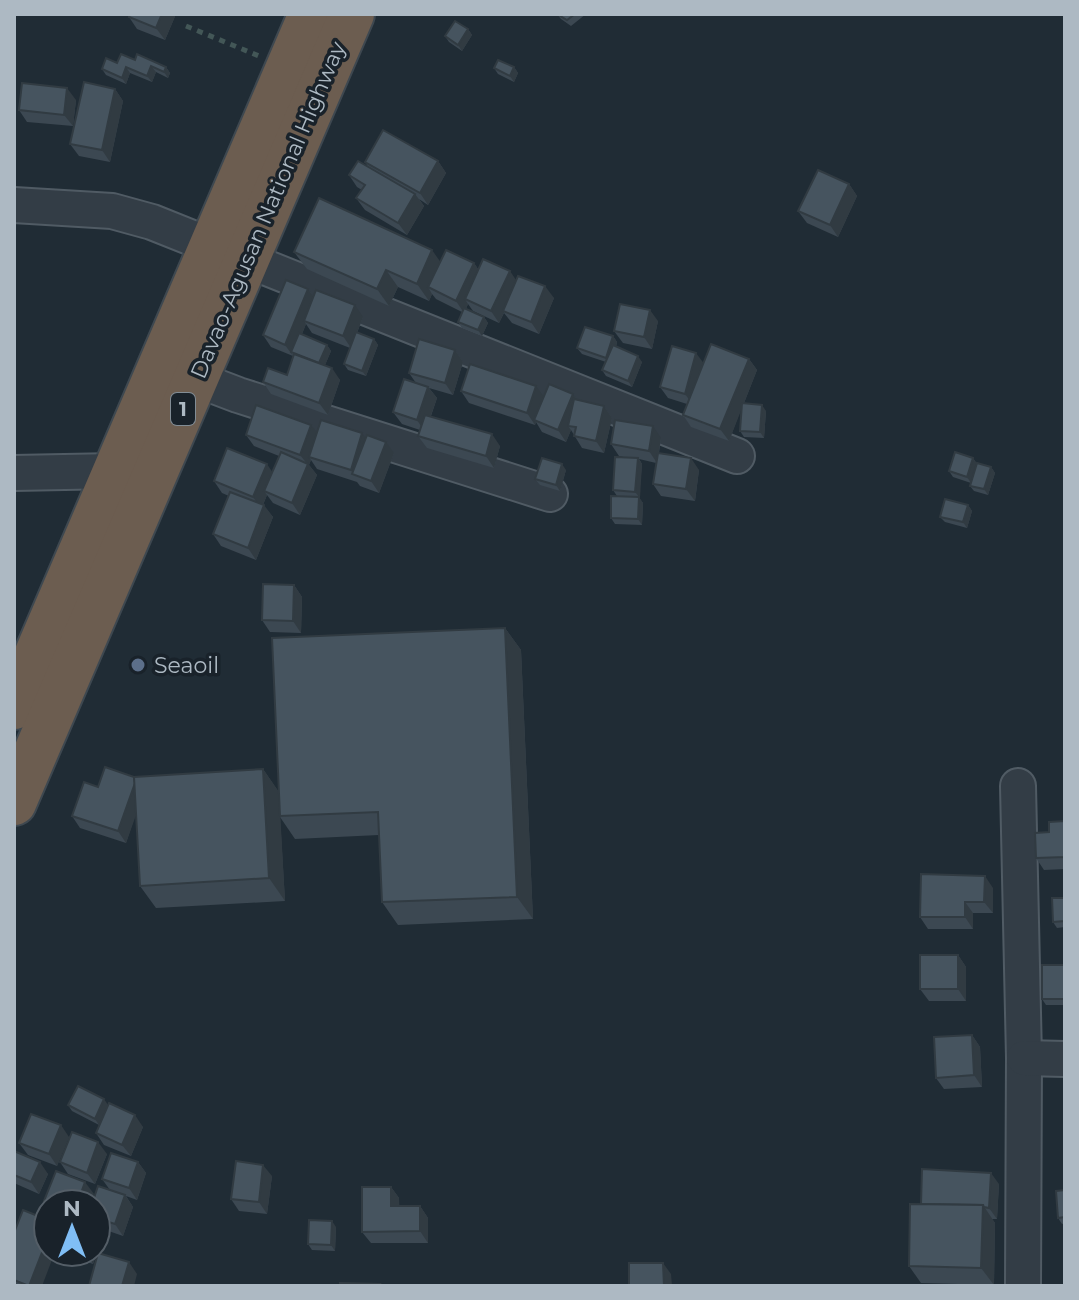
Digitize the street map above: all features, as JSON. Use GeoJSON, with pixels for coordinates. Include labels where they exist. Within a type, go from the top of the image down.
{"type":"FeatureCollection","features":[{"type":"Feature","properties":{"kind":"highway","name":"Davao-Agusan National Highway"},"geometry":{"type":"LineString","coordinates":[[14,707],[133,478],[196,379],[229,253],[287,68],[311,14]]}},
{"type":"Feature","properties":{"kind":"highway","name":"Davao-Agusan National Highway"},"geometry":{"type":"LineString","coordinates":[[14,803],[133,478],[229,253],[352,14]]}},
{"type":"Feature","properties":{"kind":"street"},"geometry":{"type":"LineString","coordinates":[[14,205],[112,211],[229,253],[421,346],[737,456]]}},
{"type":"Feature","properties":{"kind":"street"},"geometry":{"type":"LineString","coordinates":[[196,379],[390,429],[550,494]]}},
{"type":"Feature","properties":{"kind":"street"},"geometry":{"type":"LineString","coordinates":[[14,473],[133,478]]}},
{"type":"Feature","properties":{"kind":"street"},"geometry":{"type":"LineString","coordinates":[[1018,786],[1024,1058],[1023,1286]]}},
{"type":"Feature","properties":{"kind":"street"},"geometry":{"type":"LineString","coordinates":[[1024,1058],[1065,1059]]}},
{"type":"Feature","properties":{"kind":"path"},"geometry":{"type":"LineString","coordinates":[[186,26],[287,68]]}},
{"type":"Feature","properties":{"kind":"building"},"geometry":{"type":"Polygon","coordinates":[[[130,14],[162,14],[156,28],[129,17],[130,14]]]}},
{"type":"Feature","properties":{"kind":"building"},"geometry":{"type":"Polygon","coordinates":[[[557,14],[575,14],[567,20],[557,14]]]}},
{"type":"Feature","properties":{"kind":"building"},"geometry":{"type":"Polygon","coordinates":[[[455,21],[468,29],[458,45],[445,36],[455,21]]]}},
{"type":"Feature","properties":{"kind":"building"},"geometry":{"type":"Polygon","coordinates":[[[121,54],[135,60],[137,54],[166,67],[164,72],[151,66],[147,76],[126,67],[122,78],[102,69],[106,58],[117,63],[121,54]]]}},
{"type":"Feature","properties":{"kind":"building"},"geometry":{"type":"Polygon","coordinates":[[[498,60],[514,67],[510,76],[494,68],[498,60]]]}},
{"type":"Feature","properties":{"kind":"building"},"geometry":{"type":"Polygon","coordinates":[[[84,82],[115,89],[102,150],[70,144],[84,82]]]}},
{"type":"Feature","properties":{"kind":"building"},"geometry":{"type":"Polygon","coordinates":[[[22,83],[67,88],[64,115],[19,110],[22,83]]]}},
{"type":"Feature","properties":{"kind":"building"},"geometry":{"type":"Polygon","coordinates":[[[383,130],[438,161],[420,193],[365,162],[383,130]]]}},
{"type":"Feature","properties":{"kind":"building"},"geometry":{"type":"Polygon","coordinates":[[[358,161],[415,194],[398,223],[356,198],[365,185],[349,175],[358,161]]]}},
{"type":"Feature","properties":{"kind":"building"},"geometry":{"type":"Polygon","coordinates":[[[818,170],[849,184],[830,225],[798,211],[818,170]]]}},
{"type":"Feature","properties":{"kind":"building"},"geometry":{"type":"Polygon","coordinates":[[[319,198],[432,250],[417,284],[386,270],[377,289],[294,252],[319,198]]]}},
{"type":"Feature","properties":{"kind":"building"},"geometry":{"type":"Polygon","coordinates":[[[446,250],[474,263],[456,301],[428,287],[446,250]]]}},
{"type":"Feature","properties":{"kind":"building"},"geometry":{"type":"Polygon","coordinates":[[[483,259],[510,271],[491,311],[465,299],[483,259]]]}},
{"type":"Feature","properties":{"kind":"building"},"geometry":{"type":"Polygon","coordinates":[[[518,276],[545,286],[531,322],[503,311],[518,276]]]}},
{"type":"Feature","properties":{"kind":"building"},"geometry":{"type":"Polygon","coordinates":[[[286,280],[308,289],[285,345],[263,335],[286,280]]]}},
{"type":"Feature","properties":{"kind":"building"},"geometry":{"type":"Polygon","coordinates":[[[316,290],[355,305],[343,336],[304,321],[316,290]]]}},
{"type":"Feature","properties":{"kind":"building"},"geometry":{"type":"Polygon","coordinates":[[[620,304],[650,310],[644,337],[614,331],[620,304]]]}},
{"type":"Feature","properties":{"kind":"building"},"geometry":{"type":"Polygon","coordinates":[[[464,308],[484,317],[478,330],[458,322],[464,308]]]}},
{"type":"Feature","properties":{"kind":"building"},"geometry":{"type":"Polygon","coordinates":[[[585,327],[613,336],[606,358],[577,348],[585,327]]]}},
{"type":"Feature","properties":{"kind":"building"},"geometry":{"type":"Polygon","coordinates":[[[356,332],[374,339],[362,371],[344,364],[356,332]]]}},
{"type":"Feature","properties":{"kind":"building"},"geometry":{"type":"Polygon","coordinates":[[[299,333],[327,345],[319,363],[291,352],[299,333]]]}},
{"type":"Feature","properties":{"kind":"building"},"geometry":{"type":"Polygon","coordinates":[[[419,339],[455,350],[445,383],[409,373],[419,339]]]}},
{"type":"Feature","properties":{"kind":"building"},"geometry":{"type":"Polygon","coordinates":[[[711,344],[749,359],[720,429],[683,415],[711,344]]]}},
{"type":"Feature","properties":{"kind":"building"},"geometry":{"type":"Polygon","coordinates":[[[613,345],[638,356],[628,381],[602,370],[613,345]]]}},
{"type":"Feature","properties":{"kind":"building"},"geometry":{"type":"Polygon","coordinates":[[[672,346],[696,353],[685,394],[660,387],[672,346]]]}},
{"type":"Feature","properties":{"kind":"building"},"geometry":{"type":"Polygon","coordinates":[[[294,354],[332,368],[319,403],[263,382],[268,368],[287,375],[294,354]]]}},
{"type":"Feature","properties":{"kind":"building"},"geometry":{"type":"Polygon","coordinates":[[[470,364],[536,386],[527,413],[461,391],[470,364]]]}},
{"type":"Feature","properties":{"kind":"building"},"geometry":{"type":"Polygon","coordinates":[[[404,379],[428,387],[417,420],[393,412],[404,379]]]}},
{"type":"Feature","properties":{"kind":"building"},"geometry":{"type":"Polygon","coordinates":[[[549,384],[573,394],[558,430],[534,420],[549,384]]]}},
{"type":"Feature","properties":{"kind":"building"},"geometry":{"type":"Polygon","coordinates":[[[574,399],[604,406],[596,441],[574,436],[576,427],[568,426],[574,399]]]}},
{"type":"Feature","properties":{"kind":"building"},"geometry":{"type":"Polygon","coordinates":[[[742,403],[762,405],[760,432],[740,431],[742,403]]]}},
{"type":"Feature","properties":{"kind":"building"},"geometry":{"type":"Polygon","coordinates":[[[256,405],[311,425],[300,455],[246,435],[256,405]]]}},
{"type":"Feature","properties":{"kind":"building"},"geometry":{"type":"Polygon","coordinates":[[[425,415],[492,434],[486,456],[418,436],[425,415]]]}},
{"type":"Feature","properties":{"kind":"building"},"geometry":{"type":"Polygon","coordinates":[[[321,420],[362,433],[351,470],[309,457],[321,420]]]}},
{"type":"Feature","properties":{"kind":"building"},"geometry":{"type":"Polygon","coordinates":[[[615,420],[653,426],[649,451],[611,444],[615,420]]]}},
{"type":"Feature","properties":{"kind":"building"},"geometry":{"type":"Polygon","coordinates":[[[367,435],[386,442],[371,481],[352,474],[367,435]]]}},
{"type":"Feature","properties":{"kind":"building"},"geometry":{"type":"Polygon","coordinates":[[[227,448],[267,464],[253,497],[214,481],[227,448]]]}},
{"type":"Feature","properties":{"kind":"building"},"geometry":{"type":"Polygon","coordinates":[[[281,452],[308,464],[292,503],[264,491],[281,452]]]}},
{"type":"Feature","properties":{"kind":"building"},"geometry":{"type":"Polygon","coordinates":[[[955,452],[973,458],[967,477],[949,471],[955,452]]]}},
{"type":"Feature","properties":{"kind":"building"},"geometry":{"type":"Polygon","coordinates":[[[658,453],[691,458],[686,489],[653,484],[658,453]]]}},
{"type":"Feature","properties":{"kind":"building"},"geometry":{"type":"Polygon","coordinates":[[[615,457],[638,458],[635,492],[613,490],[615,457]]]}},
{"type":"Feature","properties":{"kind":"building"},"geometry":{"type":"Polygon","coordinates":[[[542,458],[562,464],[556,485],[535,479],[542,458]]]}},
{"type":"Feature","properties":{"kind":"building"},"geometry":{"type":"Polygon","coordinates":[[[977,463],[991,467],[984,489],[970,486],[977,463]]]}},
{"type":"Feature","properties":{"kind":"building"},"geometry":{"type":"Polygon","coordinates":[[[230,492],[264,505],[248,548],[213,534],[230,492]]]}},
{"type":"Feature","properties":{"kind":"building"},"geometry":{"type":"Polygon","coordinates":[[[611,496],[639,497],[638,519],[611,518],[611,496]]]}},
{"type":"Feature","properties":{"kind":"building"},"geometry":{"type":"Polygon","coordinates":[[[945,499],[968,505],[963,522],[940,517],[945,499]]]}},
{"type":"Feature","properties":{"kind":"building"},"geometry":{"type":"Polygon","coordinates":[[[263,584],[294,585],[293,621],[262,620],[263,584]]]}},
{"type":"Feature","properties":{"kind":"building"},"geometry":{"type":"Polygon","coordinates":[[[505,628],[517,897],[382,902],[378,812],[280,816],[272,638],[505,628]]]}},
{"type":"Feature","properties":{"kind":"building"},"geometry":{"type":"Polygon","coordinates":[[[105,767],[134,777],[135,783],[118,831],[72,816],[84,782],[98,787],[105,767]]]}},
{"type":"Feature","properties":{"kind":"building"},"geometry":{"type":"Polygon","coordinates":[[[263,769],[269,878],[140,886],[134,777],[263,769]]]}},
{"type":"Feature","properties":{"kind":"building"},"geometry":{"type":"Polygon","coordinates":[[[1065,821],[1065,857],[1036,858],[1035,833],[1049,832],[1049,822],[1065,821]]]}},
{"type":"Feature","properties":{"kind":"building"},"geometry":{"type":"Polygon","coordinates":[[[921,874],[985,876],[984,902],[965,902],[965,917],[920,917],[921,874]]]}},
{"type":"Feature","properties":{"kind":"building"},"geometry":{"type":"Polygon","coordinates":[[[1052,898],[1065,898],[1065,921],[1053,922],[1052,898]]]}},
{"type":"Feature","properties":{"kind":"building"},"geometry":{"type":"Polygon","coordinates":[[[920,955],[958,955],[958,989],[920,989],[920,955]]]}},
{"type":"Feature","properties":{"kind":"building"},"geometry":{"type":"Polygon","coordinates":[[[1042,965],[1065,965],[1065,999],[1042,999],[1042,965]]]}},
{"type":"Feature","properties":{"kind":"building"},"geometry":{"type":"Polygon","coordinates":[[[972,1035],[974,1075],[936,1078],[934,1037],[972,1035]]]}},
{"type":"Feature","properties":{"kind":"building"},"geometry":{"type":"Polygon","coordinates":[[[78,1086],[104,1099],[95,1119],[68,1105],[78,1086]]]}},
{"type":"Feature","properties":{"kind":"building"},"geometry":{"type":"Polygon","coordinates":[[[109,1103],[135,1115],[122,1145],[96,1133],[109,1103]]]}},
{"type":"Feature","properties":{"kind":"building"},"geometry":{"type":"Polygon","coordinates":[[[31,1114],[61,1125],[49,1154],[19,1143],[31,1114]]]}},
{"type":"Feature","properties":{"kind":"building"},"geometry":{"type":"Polygon","coordinates":[[[72,1132],[98,1142],[87,1173],[60,1162],[72,1132]]]}},
{"type":"Feature","properties":{"kind":"building"},"geometry":{"type":"Polygon","coordinates":[[[14,1151],[40,1162],[31,1182],[14,1175],[14,1151]]]}},
{"type":"Feature","properties":{"kind":"building"},"geometry":{"type":"Polygon","coordinates":[[[111,1153],[138,1162],[129,1188],[102,1179],[111,1153]]]}},
{"type":"Feature","properties":{"kind":"building"},"geometry":{"type":"Polygon","coordinates":[[[236,1161],[263,1165],[259,1202],[231,1199],[236,1161]]]}},
{"type":"Feature","properties":{"kind":"building"},"geometry":{"type":"Polygon","coordinates":[[[922,1169],[991,1173],[989,1208],[983,1205],[921,1204],[922,1169]]]}},
{"type":"Feature","properties":{"kind":"building"},"geometry":{"type":"Polygon","coordinates":[[[56,1171],[85,1182],[83,1188],[49,1188],[56,1171]]]}},
{"type":"Feature","properties":{"kind":"building"},"geometry":{"type":"Polygon","coordinates":[[[362,1187],[391,1187],[391,1206],[420,1206],[420,1231],[362,1232],[362,1187]]]}},
{"type":"Feature","properties":{"kind":"building"},"geometry":{"type":"Polygon","coordinates":[[[1065,1190],[1065,1217],[1058,1218],[1056,1191],[1065,1190]]]}},
{"type":"Feature","properties":{"kind":"building"},"geometry":{"type":"Polygon","coordinates":[[[112,1191],[125,1195],[115,1224],[112,1223],[112,1191]]]}},
{"type":"Feature","properties":{"kind":"building"},"geometry":{"type":"Polygon","coordinates":[[[910,1204],[983,1205],[981,1268],[909,1266],[910,1204]]]}},
{"type":"Feature","properties":{"kind":"building"},"geometry":{"type":"Polygon","coordinates":[[[23,1210],[32,1214],[32,1268],[36,1268],[29,1286],[14,1280],[14,1233],[23,1210]]]}},
{"type":"Feature","properties":{"kind":"building"},"geometry":{"type":"Polygon","coordinates":[[[309,1220],[332,1221],[331,1245],[308,1244],[309,1220]]]}},
{"type":"Feature","properties":{"kind":"building"},"geometry":{"type":"Polygon","coordinates":[[[112,1257],[129,1262],[122,1286],[89,1286],[94,1268],[112,1268],[112,1257]]]}},
{"type":"Feature","properties":{"kind":"building"},"geometry":{"type":"Polygon","coordinates":[[[629,1263],[663,1263],[664,1286],[629,1286],[629,1263]]]}},
{"type":"Feature","properties":{"kind":"building"},"geometry":{"type":"Polygon","coordinates":[[[340,1283],[380,1284],[340,1286],[340,1283]]]}},
{"type":"Feature","properties":{"kind":"place","name":"Seaoil"},"geometry":{"type":"Point","coordinates":[138,665]}}]}
